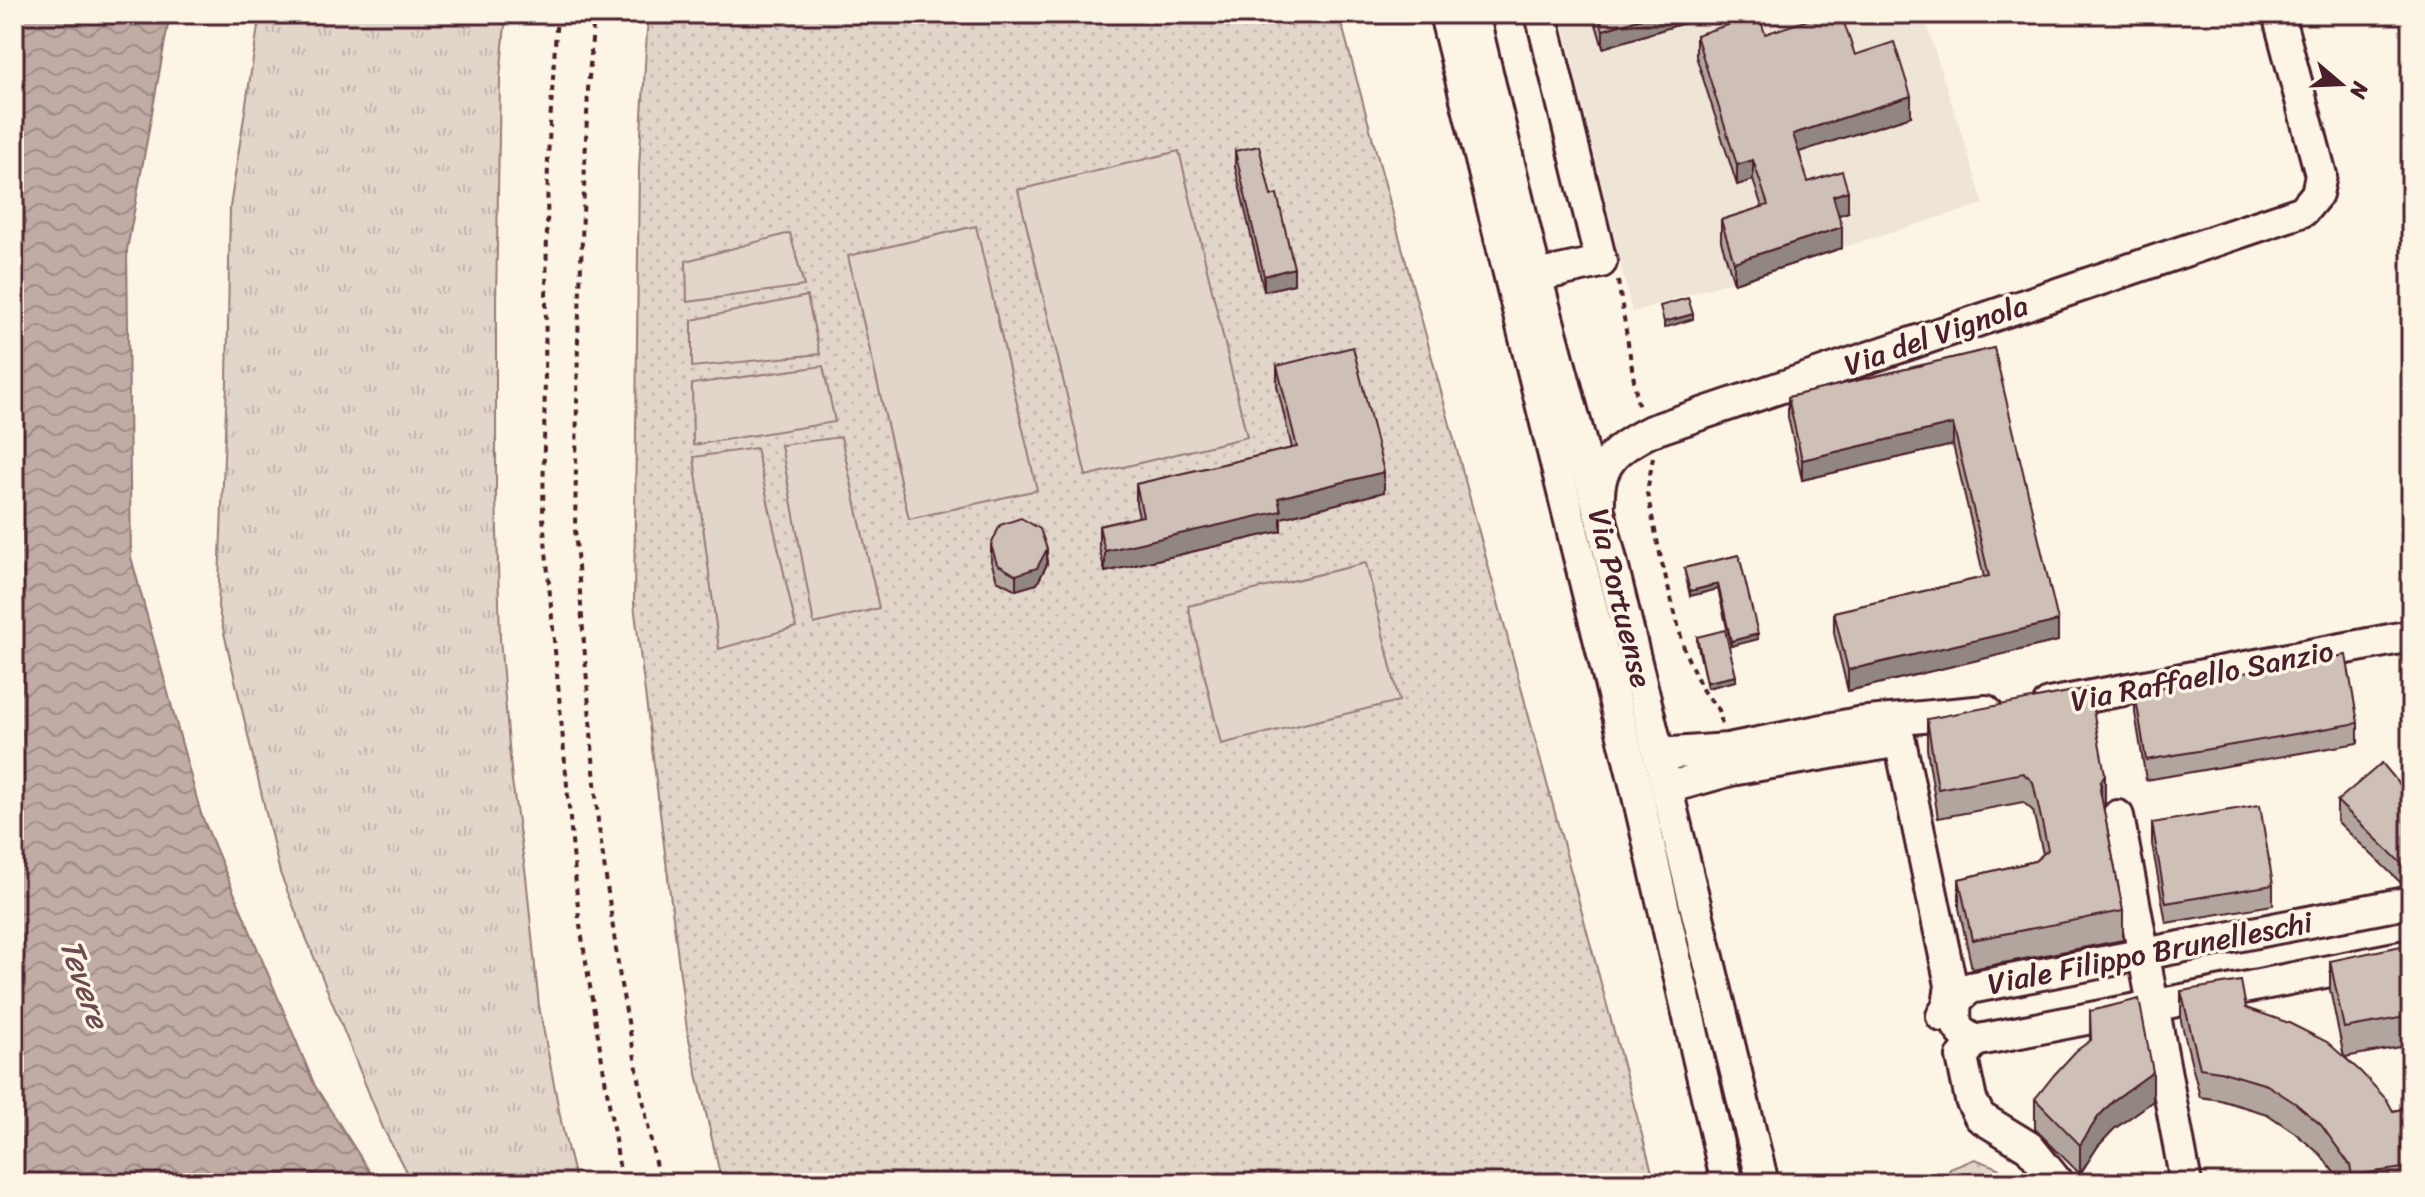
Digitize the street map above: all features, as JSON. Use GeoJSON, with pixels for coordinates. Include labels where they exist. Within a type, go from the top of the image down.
{"type":"FeatureCollection","features":[{"type":"Feature","properties":{"kind":"street","name":"Via Portuense"},"geometry":{"type":"LineString","coordinates":[[1445,14],[1638,796],[1727,1183]]}},
{"type":"Feature","properties":{"kind":"street","name":"Via Portuense"},"geometry":{"type":"LineString","coordinates":[[1473,14],[1536,276],[1600,515],[1763,1183]]}},
{"type":"Feature","properties":{"kind":"street"},"geometry":{"type":"LineString","coordinates":[[1536,276],[1601,262],[1541,14]]}},
{"type":"Feature","properties":{"kind":"street","name":"Via del Vignola"},"geometry":{"type":"LineString","coordinates":[[1600,515],[1598,487],[1608,462],[1620,448],[1649,432],[2309,207],[2317,194],[2320,168],[2278,14]]}},
{"type":"Feature","properties":{"kind":"street","name":"Via Raffaello Sanzio"},"geometry":{"type":"LineString","coordinates":[[1659,754],[1728,749],[1858,723],[2072,701],[2411,636]]}},
{"type":"Feature","properties":{"kind":"street"},"geometry":{"type":"LineString","coordinates":[[1667,788],[1731,770],[1900,741],[1951,985],[1948,1006],[1939,1021]]}},
{"type":"Feature","properties":{"kind":"street"},"geometry":{"type":"LineString","coordinates":[[2118,816],[2186,1183]]}},
{"type":"Feature","properties":{"kind":"street","name":"Viale Filippo Brunelleschi"},"geometry":{"type":"LineString","coordinates":[[2410,908],[1970,988],[1956,1000],[1954,1020],[1960,1032],[1974,1041],[2411,955]]}},
{"type":"Feature","properties":{"kind":"street"},"geometry":{"type":"LineString","coordinates":[[1974,1041],[1962,1057],[1971,1100],[1980,1117],[2029,1147],[2058,1183]]}},
{"type":"Feature","properties":{"kind":"path"},"geometry":{"type":"LineString","coordinates":[[557,14],[548,157],[543,517],[579,919],[622,1183]]}},
{"type":"Feature","properties":{"kind":"path"},"geometry":{"type":"LineString","coordinates":[[594,14],[578,338],[575,529],[598,821],[621,985],[659,1183]]}},
{"type":"Feature","properties":{"kind":"path"},"geometry":{"type":"LineString","coordinates":[[1616,272],[1639,413],[1654,448],[1647,493],[1649,510],[1685,652],[1703,691],[1719,710],[1728,749]]}},
{"type":"Feature","properties":{"kind":"shaded area"},"geometry":{"type":"Polygon","coordinates":[[[1561,14],[1923,14],[1984,204],[1632,312],[1561,14]]]}},
{"type":"Feature","properties":{"kind":"green space"},"geometry":{"type":"Polygon","coordinates":[[[260,14],[506,14],[500,79],[496,303],[500,638],[512,781],[526,876],[539,1006],[576,1183],[412,1183],[383,1128],[280,873],[218,607],[230,207],[260,14]]]}},
{"type":"Feature","properties":{"kind":"green space"},"geometry":{"type":"Polygon","coordinates":[[[648,14],[1339,14],[1655,1183],[722,1183],[687,1030],[634,604],[639,168],[648,14]]]}},
{"type":"Feature","properties":{"kind":"green space"},"geometry":{"type":"Polygon","coordinates":[[[1179,151],[1247,437],[1086,476],[1018,190],[1179,151]]]}},
{"type":"Feature","properties":{"kind":"green space"},"geometry":{"type":"Polygon","coordinates":[[[976,226],[1037,490],[909,519],[848,256],[976,226]]]}},
{"type":"Feature","properties":{"kind":"green space"},"geometry":{"type":"Polygon","coordinates":[[[790,233],[804,286],[687,302],[686,261],[790,233]]]}},
{"type":"Feature","properties":{"kind":"green space"},"geometry":{"type":"Polygon","coordinates":[[[807,296],[820,354],[692,367],[692,320],[807,296]]]}},
{"type":"Feature","properties":{"kind":"green space"},"geometry":{"type":"Polygon","coordinates":[[[823,366],[835,422],[693,445],[692,384],[823,366]]]}},
{"type":"Feature","properties":{"kind":"green space"},"geometry":{"type":"Polygon","coordinates":[[[841,437],[879,608],[814,624],[781,445],[841,437]]]}},
{"type":"Feature","properties":{"kind":"green space"},"geometry":{"type":"Polygon","coordinates":[[[756,448],[796,627],[719,649],[694,457],[756,448]]]}},
{"type":"Feature","properties":{"kind":"green space"},"geometry":{"type":"Polygon","coordinates":[[[1366,563],[1399,701],[1221,744],[1188,606],[1366,563]]]}},
{"type":"Feature","properties":{"kind":"green space"},"geometry":{"type":"Polygon","coordinates":[[[1975,1159],[1998,1168],[2013,1183],[1943,1183],[1950,1169],[1975,1159]]]}},
{"type":"Feature","properties":{"kind":"water","name":"Tevere"},"geometry":{"type":"Polygon","coordinates":[[[14,14],[170,14],[127,250],[131,557],[201,814],[315,1086],[377,1183],[14,1183],[14,14]]]}},
{"type":"Feature","properties":{"kind":"building"},"geometry":{"type":"Polygon","coordinates":[[[1598,14],[1654,14],[1603,30],[1598,14]]]}},
{"type":"Feature","properties":{"kind":"building"},"geometry":{"type":"Polygon","coordinates":[[[1826,14],[1841,14],[1855,55],[1894,42],[1911,96],[1793,134],[1808,182],[1842,171],[1848,191],[1833,196],[1842,227],[1734,262],[1721,220],[1768,205],[1753,160],[1737,165],[1696,35],[1759,15],[1765,34],[1826,14]]]}},
{"type":"Feature","properties":{"kind":"building"},"geometry":{"type":"Polygon","coordinates":[[[1259,146],[1271,196],[1277,194],[1294,268],[1264,276],[1235,151],[1259,146]]]}},
{"type":"Feature","properties":{"kind":"building"},"geometry":{"type":"Polygon","coordinates":[[[1688,298],[1693,314],[1664,322],[1660,306],[1688,298]]]}},
{"type":"Feature","properties":{"kind":"building"},"geometry":{"type":"Polygon","coordinates":[[[1353,347],[1384,472],[1278,498],[1281,511],[1105,551],[1099,526],[1143,516],[1136,484],[1297,447],[1277,366],[1353,347]]]}},
{"type":"Feature","properties":{"kind":"building"},"geometry":{"type":"Polygon","coordinates":[[[1994,348],[2058,621],[1848,670],[1834,612],[1989,576],[1953,424],[1802,460],[1788,397],[1994,348]]]}},
{"type":"Feature","properties":{"kind":"building"},"geometry":{"type":"Polygon","coordinates":[[[1021,518],[1040,529],[1047,549],[1037,568],[1016,575],[997,564],[991,545],[1000,525],[1021,518]]]}},
{"type":"Feature","properties":{"kind":"building"},"geometry":{"type":"Polygon","coordinates":[[[1739,555],[1758,634],[1731,641],[1718,584],[1690,591],[1684,568],[1739,555]]]}},
{"type":"Feature","properties":{"kind":"building"},"geometry":{"type":"Polygon","coordinates":[[[1725,630],[1736,676],[1707,682],[1697,637],[1725,630]]]}},
{"type":"Feature","properties":{"kind":"building"},"geometry":{"type":"Polygon","coordinates":[[[2411,636],[2411,678],[2403,637],[2411,636]]]}},
{"type":"Feature","properties":{"kind":"building"},"geometry":{"type":"Polygon","coordinates":[[[2346,655],[2358,723],[2146,760],[2135,692],[2346,655]]]}},
{"type":"Feature","properties":{"kind":"building"},"geometry":{"type":"Polygon","coordinates":[[[2089,688],[2105,774],[2100,790],[2123,911],[1972,940],[1959,879],[2035,861],[2048,850],[2033,782],[2023,773],[1938,789],[1927,719],[2089,688]]]}},
{"type":"Feature","properties":{"kind":"building"},"geometry":{"type":"Polygon","coordinates":[[[2382,763],[2401,786],[2411,781],[2409,864],[2403,865],[2337,801],[2382,763]]]}},
{"type":"Feature","properties":{"kind":"building"},"geometry":{"type":"Polygon","coordinates":[[[2260,805],[2273,885],[2166,903],[2152,823],[2260,805]]]}},
{"type":"Feature","properties":{"kind":"building"},"geometry":{"type":"Polygon","coordinates":[[[2406,945],[2411,978],[2411,1016],[2344,1028],[2330,961],[2406,945]]]}},
{"type":"Feature","properties":{"kind":"building"},"geometry":{"type":"Polygon","coordinates":[[[2241,981],[2246,1008],[2289,1023],[2327,1042],[2360,1071],[2393,1111],[2411,1107],[2411,1167],[2352,1175],[2350,1165],[2321,1125],[2295,1103],[2267,1085],[2200,1068],[2181,991],[2241,981]]]}},
{"type":"Feature","properties":{"kind":"building"},"geometry":{"type":"Polygon","coordinates":[[[2139,999],[2153,1072],[2114,1100],[2098,1117],[2080,1145],[2035,1099],[2076,1051],[2091,1040],[2090,1011],[2139,999]]]}}]}
